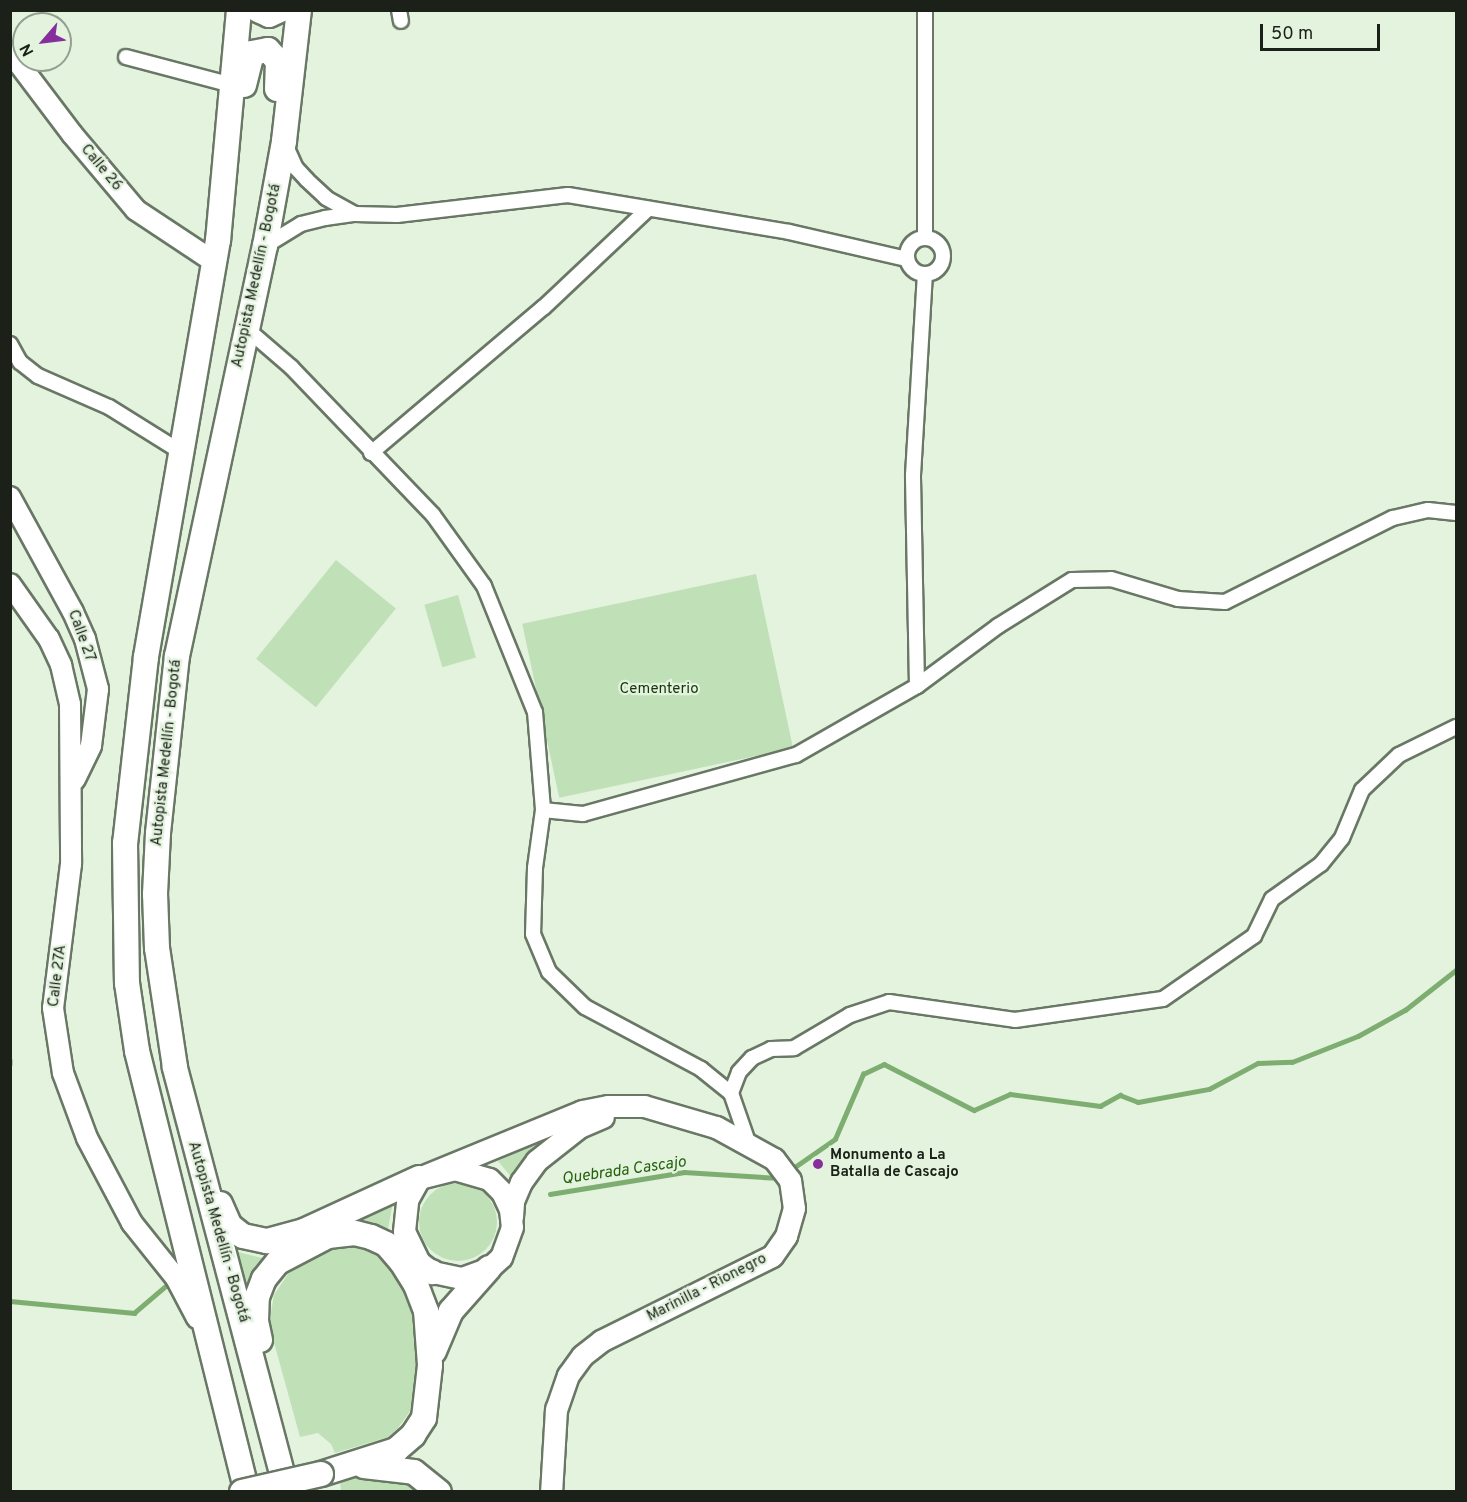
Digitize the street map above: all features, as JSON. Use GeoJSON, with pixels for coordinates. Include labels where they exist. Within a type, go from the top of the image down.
{"type":"FeatureCollection","features":[{"type":"Feature","properties":{"kind":"highway","name":"Autopista Medellín - Bogotá"},"geometry":{"type":"LineString","coordinates":[[239,10],[215,250],[147,645],[125,843],[127,983],[154,1127],[247,1491]]}},
{"type":"Feature","properties":{"kind":"highway"},"geometry":{"type":"LineString","coordinates":[[258,10],[269,15],[280,10]]}},
{"type":"Feature","properties":{"kind":"highway","name":"Autopista Medellín - Bogotá"},"geometry":{"type":"LineString","coordinates":[[287,1491],[266,1402],[195,1154],[162,993],[156,905],[158,833],[177,656],[263,254],[284,141],[299,10]]}},
{"type":"Feature","properties":{"kind":"highway"},"geometry":{"type":"LineString","coordinates":[[215,250],[230,220],[247,64],[258,49],[268,50],[275,56],[279,69],[260,240],[263,254]]}},
{"type":"Feature","properties":{"kind":"highway"},"geometry":{"type":"LineString","coordinates":[[195,1154],[208,1168],[230,1226],[256,1240],[279,1240],[304,1231],[419,1178]]}},
{"type":"Feature","properties":{"kind":"highway"},"geometry":{"type":"LineString","coordinates":[[242,1491],[352,1466],[396,1450],[413,1435],[424,1418],[430,1365],[426,1311],[414,1267],[386,1244],[355,1233],[328,1236],[279,1262],[264,1279],[257,1297],[256,1322],[266,1365],[266,1402]]}},
{"type":"Feature","properties":{"kind":"highway"},"geometry":{"type":"LineString","coordinates":[[430,1365],[451,1311],[489,1268]]}},
{"type":"Feature","properties":{"kind":"highway"},"geometry":{"type":"LineString","coordinates":[[352,1466],[401,1468],[426,1480],[439,1491]]}},
{"type":"Feature","properties":{"kind":"main road","name":"Calle 26"},"geometry":{"type":"LineString","coordinates":[[10,52],[72,134],[136,210],[215,250]]}},
{"type":"Feature","properties":{"kind":"main road","name":"Calle 27"},"geometry":{"type":"LineString","coordinates":[[10,497],[73,612],[85,639],[98,689],[91,746],[72,784]]}},
{"type":"Feature","properties":{"kind":"main road","name":"Calle 27A"},"geometry":{"type":"LineString","coordinates":[[10,584],[49,639],[61,665],[70,704],[71,864],[53,1008],[63,1073],[87,1138],[132,1222],[176,1278],[211,1344]]}},
{"type":"Feature","properties":{"kind":"main road","name":"Marinilla - Rionegro"},"geometry":{"type":"LineString","coordinates":[[419,1178],[582,1111],[608,1106],[644,1107],[686,1116],[748,1142],[785,1173],[794,1208],[786,1236],[772,1256],[601,1341],[582,1356],[568,1375],[556,1409],[551,1491]]}},
{"type":"Feature","properties":{"kind":"main road"},"geometry":{"type":"LineString","coordinates":[[512,1227],[506,1200],[489,1179],[454,1169],[419,1178],[404,1213],[414,1267],[461,1278],[489,1268],[508,1243],[512,1227],[513,1201],[536,1161],[579,1127],[644,1107]]}},
{"type":"Feature","properties":{"kind":"street"},"geometry":{"type":"LineString","coordinates":[[925,237],[926,10]]}},
{"type":"Feature","properties":{"kind":"street"},"geometry":{"type":"LineString","coordinates":[[126,57],[232,85]]}},
{"type":"Feature","properties":{"kind":"street"},"geometry":{"type":"LineString","coordinates":[[284,141],[296,168],[307,180],[326,198],[355,214]]}},
{"type":"Feature","properties":{"kind":"street"},"geometry":{"type":"LineString","coordinates":[[263,254],[301,224],[355,214],[397,215],[568,195],[789,232],[907,259]]}},
{"type":"Feature","properties":{"kind":"street"},"geometry":{"type":"LineString","coordinates":[[371,453],[544,307],[648,209]]}},
{"type":"Feature","properties":{"kind":"street"},"geometry":{"type":"LineString","coordinates":[[925,237],[937,242],[943,252],[937,270],[925,274],[913,270],[907,259],[913,241],[925,237]]}},
{"type":"Feature","properties":{"kind":"street"},"geometry":{"type":"LineString","coordinates":[[917,686],[913,475],[925,274]]}},
{"type":"Feature","properties":{"kind":"street"},"geometry":{"type":"LineString","coordinates":[[247,329],[291,367],[371,453],[433,514],[484,586],[536,711],[543,810],[535,868],[533,934],[549,972],[585,1007],[701,1069],[731,1093],[748,1142]]}},
{"type":"Feature","properties":{"kind":"street"},"geometry":{"type":"LineString","coordinates":[[10,344],[20,362],[38,376],[109,407],[181,452]]}},
{"type":"Feature","properties":{"kind":"street"},"geometry":{"type":"LineString","coordinates":[[543,810],[583,814],[796,755],[917,686],[998,626],[1072,580],[1111,579],[1178,599],[1225,602],[1393,518],[1428,510],[1456,513]]}},
{"type":"Feature","properties":{"kind":"street"},"geometry":{"type":"LineString","coordinates":[[731,1093],[739,1072],[752,1058],[771,1049],[804,1043],[850,1015],[889,1002],[1015,1020],[1163,999],[1254,936],[1272,899],[1321,864],[1342,838],[1362,790],[1399,755],[1456,727]]}},
{"type":"Feature","properties":{"kind":"green space"},"geometry":{"type":"Polygon","coordinates":[[[336,560],[396,608],[316,707],[256,659],[336,560]]]}},
{"type":"Feature","properties":{"kind":"green space","name":"Cementerio"},"geometry":{"type":"Polygon","coordinates":[[[756,574],[793,748],[559,798],[522,624],[756,574]]]}},
{"type":"Feature","properties":{"kind":"green space"},"geometry":{"type":"Polygon","coordinates":[[[458,595],[476,657],[442,667],[424,605],[458,595]]]}},
{"type":"Feature","properties":{"kind":"green space"},"geometry":{"type":"Polygon","coordinates":[[[530,1146],[539,1149],[513,1179],[498,1161],[530,1146]]]}},
{"type":"Feature","properties":{"kind":"green space"},"geometry":{"type":"Polygon","coordinates":[[[458,1183],[473,1186],[490,1200],[497,1222],[494,1237],[480,1254],[458,1261],[443,1258],[426,1244],[419,1222],[422,1207],[436,1190],[458,1183]]]}},
{"type":"Feature","properties":{"kind":"green space"},"geometry":{"type":"Polygon","coordinates":[[[393,1202],[387,1234],[356,1223],[357,1218],[393,1202]]]}},
{"type":"Feature","properties":{"kind":"green space"},"geometry":{"type":"Polygon","coordinates":[[[366,1245],[402,1283],[418,1313],[420,1367],[411,1410],[398,1428],[388,1437],[335,1453],[331,1444],[318,1433],[300,1437],[270,1328],[271,1312],[274,1295],[292,1268],[328,1246],[366,1245]]]}},
{"type":"Feature","properties":{"kind":"green space"},"geometry":{"type":"Polygon","coordinates":[[[238,1252],[266,1259],[246,1290],[236,1255],[238,1252]]]}},
{"type":"Feature","properties":{"kind":"green space"},"geometry":{"type":"Polygon","coordinates":[[[395,1474],[428,1491],[341,1491],[340,1481],[346,1479],[395,1474]]]}},
{"type":"Feature","properties":{"kind":"waterway","name":"Quebrada Cascajo"},"geometry":{"type":"LineString","coordinates":[[789,1171],[835,1139],[863,1074],[884,1064],[974,1110],[1010,1094],[1100,1106],[1120,1095],[1138,1102],[1209,1089],[1258,1063],[1292,1062],[1358,1036],[1405,1010],[1456,970]]}},
{"type":"Feature","properties":{"kind":"waterway","name":"Quebrada Cascajo"},"geometry":{"type":"LineString","coordinates":[[550,1194],[684,1172],[780,1178]]}},
{"type":"Feature","properties":{"kind":"waterway","name":"Quebrada Cascajo"},"geometry":{"type":"LineString","coordinates":[[10,1301],[134,1313],[168,1284]]}},
{"type":"Feature","properties":{"kind":"place","name":"Monumento a La Batalla de Cascajo"},"geometry":{"type":"Point","coordinates":[818,1164]}}]}
